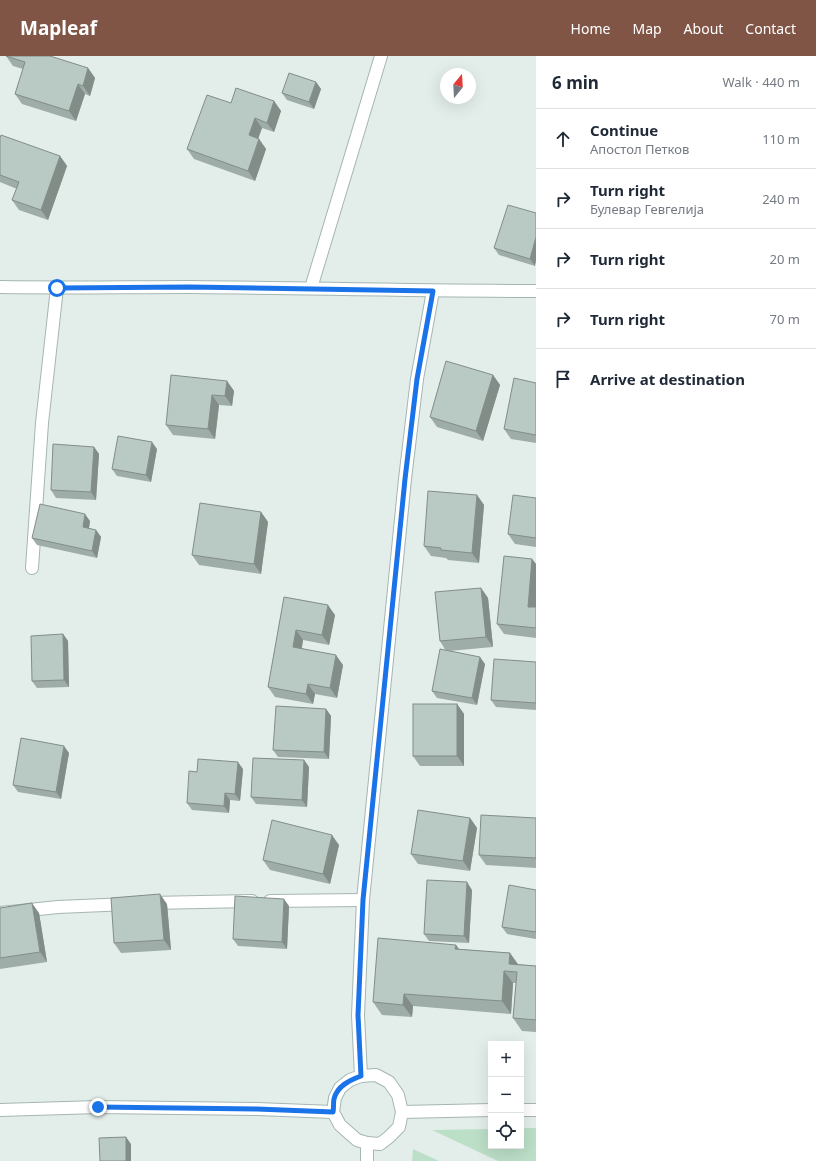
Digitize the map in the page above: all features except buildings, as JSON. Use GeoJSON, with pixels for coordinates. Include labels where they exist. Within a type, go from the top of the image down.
{"type":"FeatureCollection","features":[{"type":"Feature","properties":{"kind":"street"},"geometry":{"type":"LineString","coordinates":[[311,288],[381,56]]}},
{"type":"Feature","properties":{"kind":"street"},"geometry":{"type":"LineString","coordinates":[[0,287],[189,287],[536,291]]}},
{"type":"Feature","properties":{"kind":"street"},"geometry":{"type":"LineString","coordinates":[[32,568],[42,423],[57,288]]}},
{"type":"Feature","properties":{"kind":"street"},"geometry":{"type":"LineString","coordinates":[[361,1076],[358,1015],[363,900],[405,479],[417,379],[433,291]]}},
{"type":"Feature","properties":{"kind":"street"},"geometry":{"type":"LineString","coordinates":[[0,913],[58,907],[161,902],[363,900]]}},
{"type":"Feature","properties":{"kind":"street"},"geometry":{"type":"LineString","coordinates":[[376,1075],[389,1082],[398,1096],[402,1112],[399,1127],[389,1137],[380,1144],[367,1143],[357,1140],[340,1125],[333,1112],[334,1098],[340,1088],[350,1080],[361,1076],[376,1075]]}},
{"type":"Feature","properties":{"kind":"street"},"geometry":{"type":"LineString","coordinates":[[0,1110],[98,1107],[257,1109],[333,1112]]}},
{"type":"Feature","properties":{"kind":"street"},"geometry":{"type":"LineString","coordinates":[[402,1112],[488,1110]]}},
{"type":"Feature","properties":{"kind":"street"},"geometry":{"type":"LineString","coordinates":[[524,1110],[536,1110]]}},
{"type":"Feature","properties":{"kind":"street"},"geometry":{"type":"LineString","coordinates":[[367,1143],[367,1161]]}},
{"type":"Feature","properties":{"kind":"green space"},"geometry":{"type":"Polygon","coordinates":[[[524,1128],[536,1128],[536,1161],[498,1161],[432,1130],[488,1129],[488,1149],[524,1149],[524,1128]]]}},
{"type":"Feature","properties":{"kind":"green space"},"geometry":{"type":"Polygon","coordinates":[[[413,1149],[439,1161],[412,1161],[413,1149]]]}},
{"type":"Feature","properties":{"kind":"route"},"geometry":{"type":"LineString","coordinates":[[57,288],[189,287],[433,291],[417,379],[405,479],[363,900],[358,1015],[361,1076],[350,1080],[340,1088],[334,1098],[333,1112],[257,1109],[98,1107]]}}]}
